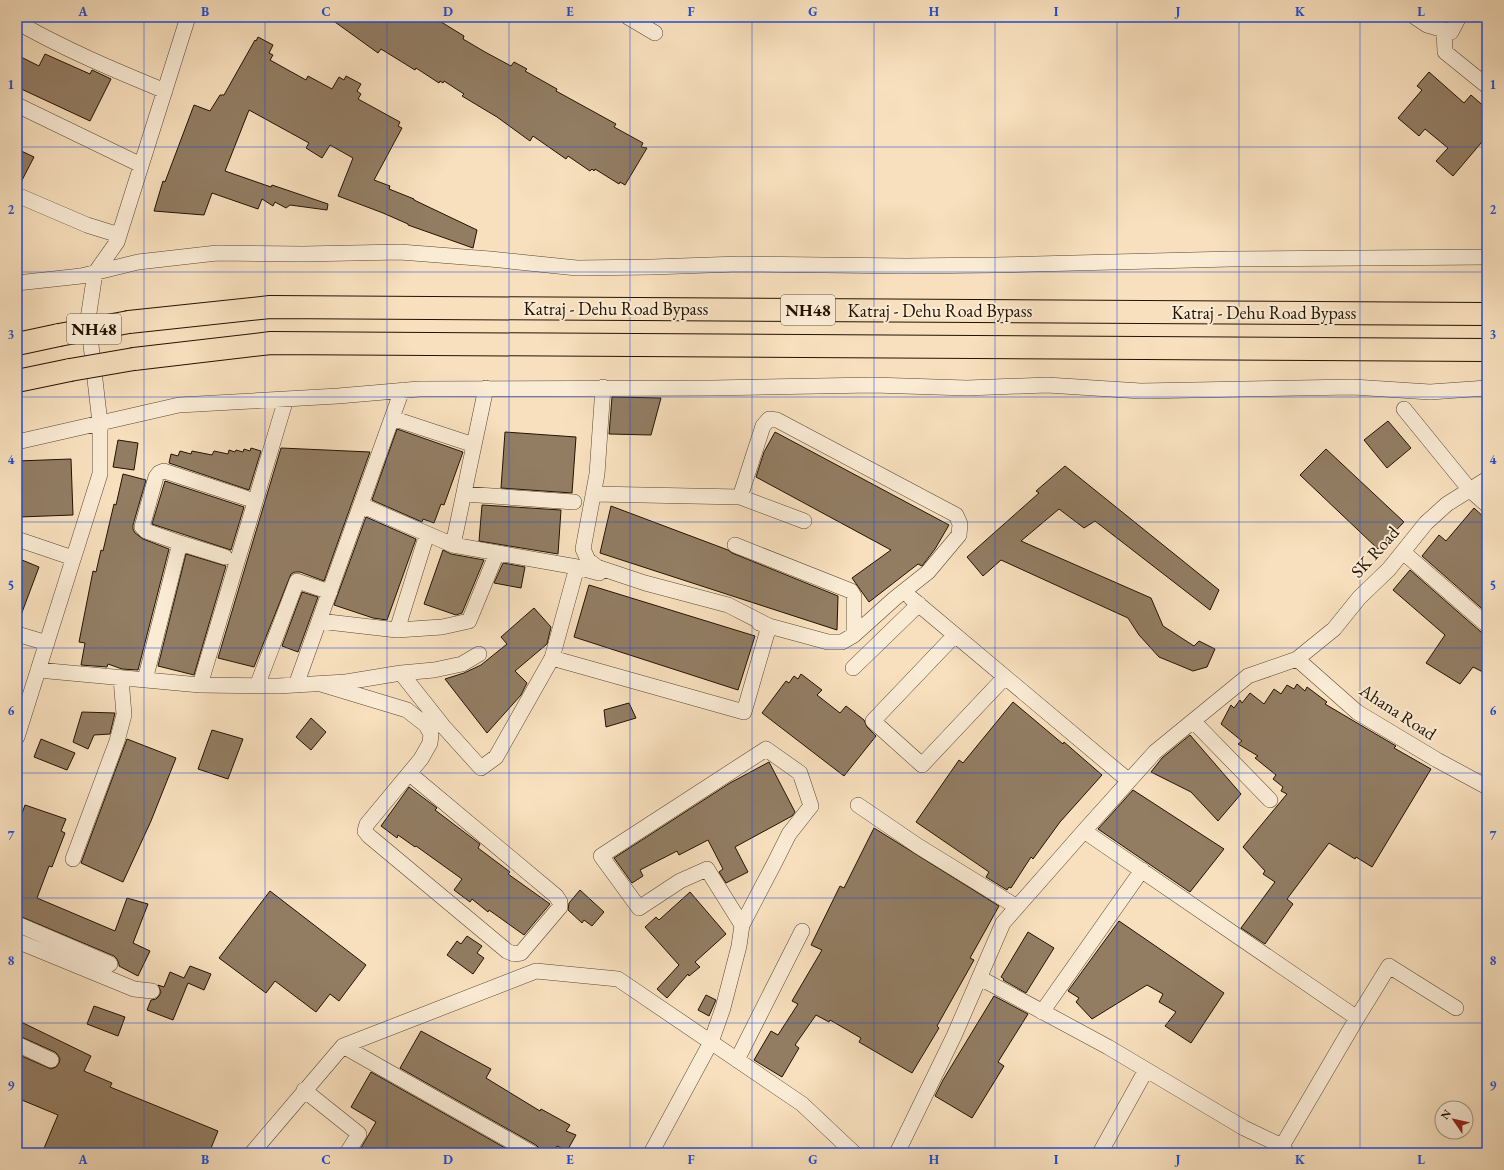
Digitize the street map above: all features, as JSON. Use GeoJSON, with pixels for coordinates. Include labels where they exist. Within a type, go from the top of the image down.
{"type":"FeatureCollection","features":[{"type":"Feature","properties":{"kind":"highway","name":"Katraj - Dehu Road Bypass"},"geometry":{"type":"LineString","coordinates":[[17,344],[129,322],[270,307],[1487,314]]}},
{"type":"Feature","properties":{"kind":"highway","name":"Katraj - Dehu Road Bypass"},"geometry":{"type":"LineString","coordinates":[[17,381],[134,359],[271,343],[1487,350]]}},
{"type":"Feature","properties":{"kind":"street"},"geometry":{"type":"LineString","coordinates":[[628,17],[655,33]]}},
{"type":"Feature","properties":{"kind":"street"},"geometry":{"type":"LineString","coordinates":[[1415,17],[1427,25],[1451,32],[1459,17]]}},
{"type":"Feature","properties":{"kind":"street"},"geometry":{"type":"LineString","coordinates":[[17,737],[22,702],[38,670],[100,474],[100,423],[88,319],[95,273],[117,242],[165,91],[185,18]]}},
{"type":"Feature","properties":{"kind":"street"},"geometry":{"type":"LineString","coordinates":[[17,22],[97,64],[165,91]]}},
{"type":"Feature","properties":{"kind":"street"},"geometry":{"type":"LineString","coordinates":[[1444,30],[1445,52],[1487,86]]}},
{"type":"Feature","properties":{"kind":"street"},"geometry":{"type":"LineString","coordinates":[[17,105],[141,165]]}},
{"type":"Feature","properties":{"kind":"street"},"geometry":{"type":"LineString","coordinates":[[17,195],[87,225],[119,235]]}},
{"type":"Feature","properties":{"kind":"street"},"geometry":{"type":"LineString","coordinates":[[17,283],[95,273],[138,262],[217,253],[303,254],[400,252],[577,268],[739,264],[906,266],[995,265],[1239,259],[1487,257]]}},
{"type":"Feature","properties":{"kind":"street"},"geometry":{"type":"LineString","coordinates":[[17,442],[179,405],[338,396],[419,389],[873,385],[967,388],[1047,385],[1141,391],[1353,387],[1430,392],[1487,388]]}},
{"type":"Feature","properties":{"kind":"street"},"geometry":{"type":"LineString","coordinates":[[603,387],[597,474],[583,549],[588,560],[597,568],[728,605],[769,626]]}},
{"type":"Feature","properties":{"kind":"street"},"geometry":{"type":"LineString","coordinates":[[453,545],[486,388]]}},
{"type":"Feature","properties":{"kind":"street"},"geometry":{"type":"LineString","coordinates":[[296,685],[402,390]]}},
{"type":"Feature","properties":{"kind":"street"},"geometry":{"type":"LineString","coordinates":[[200,685],[286,399]]}},
{"type":"Feature","properties":{"kind":"street"},"geometry":{"type":"LineString","coordinates":[[1404,409],[1470,490],[1487,505]]}},
{"type":"Feature","properties":{"kind":"street"},"geometry":{"type":"LineString","coordinates":[[392,418],[474,445]]}},
{"type":"Feature","properties":{"kind":"street"},"geometry":{"type":"LineString","coordinates":[[361,505],[453,545],[577,566],[769,626],[828,642],[842,642],[854,635],[894,599],[928,572],[959,536],[960,524],[956,515],[777,420],[769,419],[763,426],[740,497]]}},
{"type":"Feature","properties":{"kind":"street"},"geometry":{"type":"LineString","coordinates":[[225,557],[146,531],[142,527],[156,477],[159,473],[164,471],[246,498]]}},
{"type":"Feature","properties":{"kind":"street","name":"SK Road"},"geometry":{"type":"LineString","coordinates":[[897,1153],[954,1036],[1003,923],[1017,907],[1155,752],[1248,676],[1297,659],[1334,629],[1359,598],[1389,569],[1426,523],[1447,504],[1487,479]]}},
{"type":"Feature","properties":{"kind":"street"},"geometry":{"type":"LineString","coordinates":[[464,494],[574,502]]}},
{"type":"Feature","properties":{"kind":"street"},"geometry":{"type":"LineString","coordinates":[[594,494],[740,497],[804,521]]}},
{"type":"Feature","properties":{"kind":"street"},"geometry":{"type":"LineString","coordinates":[[397,630],[427,534]]}},
{"type":"Feature","properties":{"kind":"street"},"geometry":{"type":"LineString","coordinates":[[17,539],[73,558]]}},
{"type":"Feature","properties":{"kind":"street"},"geometry":{"type":"LineString","coordinates":[[146,680],[180,543]]}},
{"type":"Feature","properties":{"kind":"street"},"geometry":{"type":"LineString","coordinates":[[735,545],[851,591],[854,596],[854,635]]}},
{"type":"Feature","properties":{"kind":"street"},"geometry":{"type":"LineString","coordinates":[[1402,552],[1487,625]]}},
{"type":"Feature","properties":{"kind":"street"},"geometry":{"type":"LineString","coordinates":[[320,621],[397,630],[442,627],[469,621],[497,553]]}},
{"type":"Feature","properties":{"kind":"street"},"geometry":{"type":"LineString","coordinates":[[401,673],[443,726],[481,768],[496,758],[552,658],[577,566]]}},
{"type":"Feature","properties":{"kind":"street"},"geometry":{"type":"LineString","coordinates":[[257,686],[297,581],[330,592]]}},
{"type":"Feature","properties":{"kind":"street"},"geometry":{"type":"LineString","coordinates":[[853,668],[915,601],[1129,781]]}},
{"type":"Feature","properties":{"kind":"street"},"geometry":{"type":"LineString","coordinates":[[552,658],[744,712],[769,626]]}},
{"type":"Feature","properties":{"kind":"street"},"geometry":{"type":"LineString","coordinates":[[17,634],[47,643]]}},
{"type":"Feature","properties":{"kind":"street"},"geometry":{"type":"LineString","coordinates":[[955,635],[873,721],[922,765],[1005,676]]}},
{"type":"Feature","properties":{"kind":"street"},"geometry":{"type":"LineString","coordinates":[[38,670],[200,685],[296,685],[346,682],[401,673],[434,670],[462,664],[479,654]]}},
{"type":"Feature","properties":{"kind":"street","name":"Ahana Road"},"geometry":{"type":"LineString","coordinates":[[1297,659],[1357,712],[1437,760],[1487,787]]}},
{"type":"Feature","properties":{"kind":"street"},"geometry":{"type":"LineString","coordinates":[[73,859],[117,741],[124,715],[121,678]]}},
{"type":"Feature","properties":{"kind":"street"},"geometry":{"type":"LineString","coordinates":[[321,684],[407,710],[426,725],[431,734],[430,742],[421,759],[367,824],[365,831],[369,836],[507,951],[514,954],[521,953],[560,907],[560,902],[556,896],[410,774]]}},
{"type":"Feature","properties":{"kind":"street"},"geometry":{"type":"LineString","coordinates":[[1193,721],[1270,800]]}},
{"type":"Feature","properties":{"kind":"street"},"geometry":{"type":"LineString","coordinates":[[651,1153],[711,1042],[723,1008],[739,946],[742,924],[789,834],[811,806],[800,773],[766,749],[601,856],[638,908],[680,881],[707,869],[742,924]]}},
{"type":"Feature","properties":{"kind":"street"},"geometry":{"type":"LineString","coordinates":[[858,805],[918,846],[1017,907]]}},
{"type":"Feature","properties":{"kind":"street"},"geometry":{"type":"LineString","coordinates":[[1084,831],[1357,1018]]}},
{"type":"Feature","properties":{"kind":"street"},"geometry":{"type":"LineString","coordinates":[[1042,1012],[1142,870]]}},
{"type":"Feature","properties":{"kind":"street"},"geometry":{"type":"LineString","coordinates":[[17,924],[110,964]]}},
{"type":"Feature","properties":{"kind":"street"},"geometry":{"type":"LineString","coordinates":[[737,1060],[802,932]]}},
{"type":"Feature","properties":{"kind":"street"},"geometry":{"type":"LineString","coordinates":[[17,941],[134,989],[152,991]]}},
{"type":"Feature","properties":{"kind":"street"},"geometry":{"type":"LineString","coordinates":[[980,978],[1146,1070],[1284,1150],[1357,1018],[1389,966],[1456,1008]]}},
{"type":"Feature","properties":{"kind":"street"},"geometry":{"type":"LineString","coordinates":[[252,1153],[304,1090],[343,1046],[536,971],[618,980],[802,1104],[854,1153]]}},
{"type":"Feature","properties":{"kind":"street"},"geometry":{"type":"LineString","coordinates":[[17,1044],[51,1060]]}},
{"type":"Feature","properties":{"kind":"street"},"geometry":{"type":"LineString","coordinates":[[343,1046],[532,1153]]}},
{"type":"Feature","properties":{"kind":"street"},"geometry":{"type":"LineString","coordinates":[[1100,1153],[1146,1070]]}},
{"type":"Feature","properties":{"kind":"street"},"geometry":{"type":"LineString","coordinates":[[304,1090],[359,1134],[347,1153]]}},
{"type":"Feature","properties":{"kind":"building"},"geometry":{"type":"Polygon","coordinates":[[[328,17],[433,17],[464,36],[463,39],[485,52],[511,66],[514,62],[527,69],[525,71],[557,89],[556,91],[616,124],[614,127],[643,143],[641,147],[647,148],[625,185],[620,182],[619,184],[595,169],[594,171],[592,169],[590,171],[568,156],[566,159],[533,136],[530,141],[497,117],[462,96],[464,94],[444,81],[443,83],[440,81],[439,83],[416,68],[415,70],[381,49],[378,53],[328,17]]]}},
{"type":"Feature","properties":{"kind":"building"},"geometry":{"type":"Polygon","coordinates":[[[258,37],[273,45],[269,53],[273,55],[270,60],[306,80],[308,76],[332,89],[339,77],[344,80],[346,76],[361,84],[357,91],[361,94],[358,99],[400,122],[398,126],[402,128],[374,180],[390,186],[389,189],[414,199],[477,230],[473,248],[408,225],[383,213],[338,196],[353,158],[330,145],[322,158],[306,148],[309,143],[249,110],[225,171],[271,187],[272,185],[328,204],[327,210],[290,205],[286,208],[275,202],[273,206],[262,199],[258,209],[212,193],[204,215],[154,211],[163,181],[165,182],[194,105],[210,111],[220,95],[224,95],[258,37]]]}},
{"type":"Feature","properties":{"kind":"building"},"geometry":{"type":"Polygon","coordinates":[[[45,54],[90,74],[92,70],[111,79],[90,121],[17,87],[17,55],[39,66],[45,54]]]}},
{"type":"Feature","properties":{"kind":"building"},"geometry":{"type":"Polygon","coordinates":[[[1429,72],[1464,103],[1471,95],[1487,109],[1487,136],[1453,176],[1436,161],[1448,148],[1425,129],[1419,136],[1398,118],[1422,90],[1417,86],[1429,72]]]}},
{"type":"Feature","properties":{"kind":"building"},"geometry":{"type":"Polygon","coordinates":[[[17,149],[34,157],[19,186],[17,186],[17,149]]]}},
{"type":"Feature","properties":{"kind":"building"},"geometry":{"type":"Polygon","coordinates":[[[612,397],[661,398],[651,435],[609,434],[612,397]]]}},
{"type":"Feature","properties":{"kind":"building"},"geometry":{"type":"Polygon","coordinates":[[[1388,421],[1411,448],[1387,468],[1364,440],[1388,421]]]}},
{"type":"Feature","properties":{"kind":"building"},"geometry":{"type":"Polygon","coordinates":[[[397,429],[463,452],[444,505],[441,504],[434,523],[423,519],[422,522],[372,500],[397,429]]]}},
{"type":"Feature","properties":{"kind":"building"},"geometry":{"type":"Polygon","coordinates":[[[505,432],[576,437],[572,493],[501,488],[505,432]]]}},
{"type":"Feature","properties":{"kind":"building"},"geometry":{"type":"Polygon","coordinates":[[[775,432],[949,525],[935,549],[922,566],[918,564],[869,602],[852,578],[891,550],[756,477],[764,452],[775,432]]]}},
{"type":"Feature","properties":{"kind":"building"},"geometry":{"type":"Polygon","coordinates":[[[118,440],[138,443],[134,470],[113,467],[118,440]]]}},
{"type":"Feature","properties":{"kind":"building"},"geometry":{"type":"Polygon","coordinates":[[[251,448],[261,451],[249,490],[169,463],[171,454],[178,456],[180,451],[191,454],[192,451],[212,455],[214,451],[228,454],[229,450],[243,452],[244,449],[250,451],[251,448]]]}},
{"type":"Feature","properties":{"kind":"building"},"geometry":{"type":"Polygon","coordinates":[[[281,448],[370,452],[324,581],[300,572],[291,574],[254,667],[218,658],[281,448]]]}},
{"type":"Feature","properties":{"kind":"building"},"geometry":{"type":"Polygon","coordinates":[[[1326,449],[1404,522],[1378,549],[1300,475],[1326,449]]]}},
{"type":"Feature","properties":{"kind":"building"},"geometry":{"type":"Polygon","coordinates":[[[71,459],[73,515],[19,517],[19,513],[17,514],[17,461],[71,459]]]}},
{"type":"Feature","properties":{"kind":"building"},"geometry":{"type":"Polygon","coordinates":[[[1065,466],[1219,590],[1210,610],[1095,521],[1084,528],[1059,509],[1021,541],[1151,598],[1163,626],[1194,646],[1199,641],[1215,649],[1207,667],[1193,671],[1159,657],[1139,635],[1128,618],[1001,560],[983,576],[967,557],[1039,493],[1036,491],[1065,466]]]}},
{"type":"Feature","properties":{"kind":"building"},"geometry":{"type":"Polygon","coordinates":[[[123,474],[146,480],[133,525],[135,533],[143,539],[169,549],[138,670],[122,669],[108,664],[107,667],[81,665],[85,643],[79,642],[93,571],[96,572],[101,550],[103,551],[123,474]]]}},
{"type":"Feature","properties":{"kind":"building"},"geometry":{"type":"Polygon","coordinates":[[[165,481],[244,507],[231,550],[152,524],[165,481]]]}},
{"type":"Feature","properties":{"kind":"building"},"geometry":{"type":"Polygon","coordinates":[[[482,505],[561,510],[558,554],[479,541],[482,505]]]}},
{"type":"Feature","properties":{"kind":"building"},"geometry":{"type":"Polygon","coordinates":[[[611,506],[728,550],[732,553],[838,596],[837,630],[600,553],[611,506]]]}},
{"type":"Feature","properties":{"kind":"building"},"geometry":{"type":"Polygon","coordinates":[[[1474,508],[1487,520],[1487,613],[1422,556],[1439,535],[1446,541],[1474,508]]]}},
{"type":"Feature","properties":{"kind":"building"},"geometry":{"type":"Polygon","coordinates":[[[366,517],[416,539],[387,620],[373,618],[334,605],[366,517]]]}},
{"type":"Feature","properties":{"kind":"building"},"geometry":{"type":"Polygon","coordinates":[[[443,550],[451,554],[484,560],[462,613],[456,615],[424,604],[443,550]]]}},
{"type":"Feature","properties":{"kind":"building"},"geometry":{"type":"Polygon","coordinates":[[[186,554],[226,566],[194,675],[158,666],[186,554]]]}},
{"type":"Feature","properties":{"kind":"building"},"geometry":{"type":"Polygon","coordinates":[[[17,558],[39,567],[18,623],[17,623],[17,558]]]}},
{"type":"Feature","properties":{"kind":"building"},"geometry":{"type":"Polygon","coordinates":[[[503,563],[525,567],[521,588],[494,583],[503,563]]]}},
{"type":"Feature","properties":{"kind":"building"},"geometry":{"type":"Polygon","coordinates":[[[1410,570],[1481,632],[1487,634],[1487,674],[1473,667],[1460,684],[1426,663],[1445,635],[1393,590],[1410,570]]]}},
{"type":"Feature","properties":{"kind":"building"},"geometry":{"type":"Polygon","coordinates":[[[589,585],[755,636],[738,690],[574,637],[589,585]]]}},
{"type":"Feature","properties":{"kind":"building"},"geometry":{"type":"Polygon","coordinates":[[[302,592],[318,597],[298,652],[282,646],[302,592]]]}},
{"type":"Feature","properties":{"kind":"building"},"geometry":{"type":"Polygon","coordinates":[[[534,608],[551,627],[547,644],[515,671],[527,683],[521,695],[487,733],[445,679],[464,673],[481,665],[507,644],[501,637],[534,608]]]}},
{"type":"Feature","properties":{"kind":"building"},"geometry":{"type":"Polygon","coordinates":[[[801,674],[822,690],[817,695],[840,713],[846,706],[864,720],[867,727],[876,736],[844,776],[762,713],[786,681],[789,683],[794,676],[798,679],[801,674]]]}},
{"type":"Feature","properties":{"kind":"building"},"geometry":{"type":"Polygon","coordinates":[[[1297,684],[1305,691],[1307,687],[1327,702],[1325,704],[1396,746],[1394,748],[1431,769],[1372,867],[1356,857],[1355,859],[1329,843],[1287,899],[1293,904],[1265,944],[1241,928],[1275,882],[1263,874],[1265,871],[1243,847],[1287,794],[1281,791],[1283,787],[1273,779],[1276,775],[1255,758],[1258,756],[1238,744],[1242,741],[1221,724],[1231,705],[1234,708],[1240,700],[1242,703],[1250,693],[1264,704],[1274,689],[1281,694],[1287,685],[1294,689],[1297,684]]]}},
{"type":"Feature","properties":{"kind":"building"},"geometry":{"type":"Polygon","coordinates":[[[1013,702],[1063,744],[1064,742],[1102,775],[1060,822],[1033,859],[1031,857],[1011,888],[1009,887],[1007,890],[986,877],[989,872],[916,822],[959,760],[963,763],[1013,702]]]}},
{"type":"Feature","properties":{"kind":"building"},"geometry":{"type":"Polygon","coordinates":[[[629,703],[636,718],[606,727],[604,710],[629,703]]]}},
{"type":"Feature","properties":{"kind":"building"},"geometry":{"type":"Polygon","coordinates":[[[82,712],[115,713],[110,734],[94,735],[88,749],[73,742],[82,712]]]}},
{"type":"Feature","properties":{"kind":"building"},"geometry":{"type":"Polygon","coordinates":[[[311,718],[326,732],[311,750],[296,737],[311,718]]]}},
{"type":"Feature","properties":{"kind":"building"},"geometry":{"type":"Polygon","coordinates":[[[212,730],[243,739],[228,779],[198,769],[212,730]]]}},
{"type":"Feature","properties":{"kind":"building"},"geometry":{"type":"Polygon","coordinates":[[[1190,735],[1241,794],[1218,821],[1191,792],[1151,772],[1162,758],[1190,735]]]}},
{"type":"Feature","properties":{"kind":"building"},"geometry":{"type":"Polygon","coordinates":[[[41,739],[75,753],[67,770],[34,757],[41,739]]]}},
{"type":"Feature","properties":{"kind":"building"},"geometry":{"type":"Polygon","coordinates":[[[127,739],[176,758],[151,821],[123,882],[81,863],[127,739]]]}},
{"type":"Feature","properties":{"kind":"building"},"geometry":{"type":"Polygon","coordinates":[[[769,762],[795,812],[792,816],[735,847],[748,872],[726,883],[719,872],[723,869],[708,840],[679,855],[677,851],[640,870],[643,876],[632,883],[614,858],[730,783],[769,762]]]}},
{"type":"Feature","properties":{"kind":"building"},"geometry":{"type":"Polygon","coordinates":[[[409,787],[437,808],[435,810],[480,844],[478,848],[510,872],[508,874],[550,904],[524,935],[489,910],[488,912],[472,899],[470,902],[454,890],[462,879],[416,846],[415,847],[398,835],[397,838],[381,826],[409,787]]]}},
{"type":"Feature","properties":{"kind":"building"},"geometry":{"type":"Polygon","coordinates":[[[1133,790],[1224,849],[1190,892],[1098,829],[1133,790]]]}},
{"type":"Feature","properties":{"kind":"building"},"geometry":{"type":"Polygon","coordinates":[[[25,805],[66,819],[61,831],[65,833],[52,867],[49,866],[37,898],[115,931],[127,898],[148,904],[133,943],[150,951],[138,976],[119,966],[117,959],[114,956],[17,915],[17,827],[25,805]]]}},
{"type":"Feature","properties":{"kind":"building"},"geometry":{"type":"Polygon","coordinates":[[[874,828],[999,906],[970,958],[974,960],[937,1026],[939,1028],[912,1073],[859,1042],[861,1038],[830,1020],[829,1022],[816,1015],[795,1045],[799,1048],[782,1077],[754,1060],[771,1031],[778,1035],[798,1004],[792,1001],[822,950],[811,945],[840,886],[844,888],[874,828]]]}},
{"type":"Feature","properties":{"kind":"building"},"geometry":{"type":"Polygon","coordinates":[[[580,890],[604,912],[592,926],[584,920],[582,923],[568,910],[569,903],[580,890]]]}},
{"type":"Feature","properties":{"kind":"building"},"geometry":{"type":"Polygon","coordinates":[[[270,891],[366,965],[339,1001],[330,994],[316,1012],[275,981],[266,993],[219,958],[270,891]]]}},
{"type":"Feature","properties":{"kind":"building"},"geometry":{"type":"Polygon","coordinates":[[[690,892],[726,934],[695,962],[700,967],[689,976],[688,974],[667,998],[657,989],[679,965],[645,927],[656,917],[659,920],[690,892]]]}},
{"type":"Feature","properties":{"kind":"building"},"geometry":{"type":"Polygon","coordinates":[[[1119,921],[1224,993],[1191,1043],[1165,1026],[1176,1012],[1159,1002],[1163,994],[1147,985],[1092,1019],[1076,1002],[1079,998],[1068,991],[1119,921]]]}},
{"type":"Feature","properties":{"kind":"building"},"geometry":{"type":"Polygon","coordinates":[[[1028,932],[1054,948],[1026,993],[1003,980],[1004,979],[1001,977],[1028,932]]]}},
{"type":"Feature","properties":{"kind":"building"},"geometry":{"type":"Polygon","coordinates":[[[467,936],[482,946],[477,953],[484,958],[473,974],[447,955],[457,941],[461,944],[467,936]]]}},
{"type":"Feature","properties":{"kind":"building"},"geometry":{"type":"Polygon","coordinates":[[[190,966],[211,974],[204,990],[188,983],[173,1020],[147,1010],[151,1000],[156,999],[161,992],[158,985],[164,987],[170,972],[184,978],[190,966]]]}},
{"type":"Feature","properties":{"kind":"building"},"geometry":{"type":"Polygon","coordinates":[[[706,995],[716,1000],[709,1016],[698,1010],[706,995]]]}},
{"type":"Feature","properties":{"kind":"building"},"geometry":{"type":"Polygon","coordinates":[[[994,996],[1028,1014],[998,1062],[1004,1066],[972,1118],[935,1096],[943,1080],[994,996]]]}},
{"type":"Feature","properties":{"kind":"building"},"geometry":{"type":"Polygon","coordinates":[[[94,1006],[125,1017],[118,1036],[87,1024],[94,1006]]]}},
{"type":"Feature","properties":{"kind":"building"},"geometry":{"type":"Polygon","coordinates":[[[17,1020],[91,1056],[84,1071],[112,1083],[110,1087],[218,1131],[209,1153],[42,1153],[58,1115],[17,1098],[17,1054],[51,1069],[56,1067],[60,1059],[55,1052],[17,1035],[17,1020]]]}},
{"type":"Feature","properties":{"kind":"building"},"geometry":{"type":"Polygon","coordinates":[[[421,1031],[491,1069],[486,1078],[540,1111],[541,1109],[570,1125],[566,1131],[576,1135],[567,1151],[557,1146],[553,1153],[541,1153],[540,1149],[536,1145],[400,1068],[421,1031]]]}},
{"type":"Feature","properties":{"kind":"building"},"geometry":{"type":"Polygon","coordinates":[[[371,1072],[514,1153],[358,1153],[376,1122],[351,1107],[371,1072]]]}}]}
